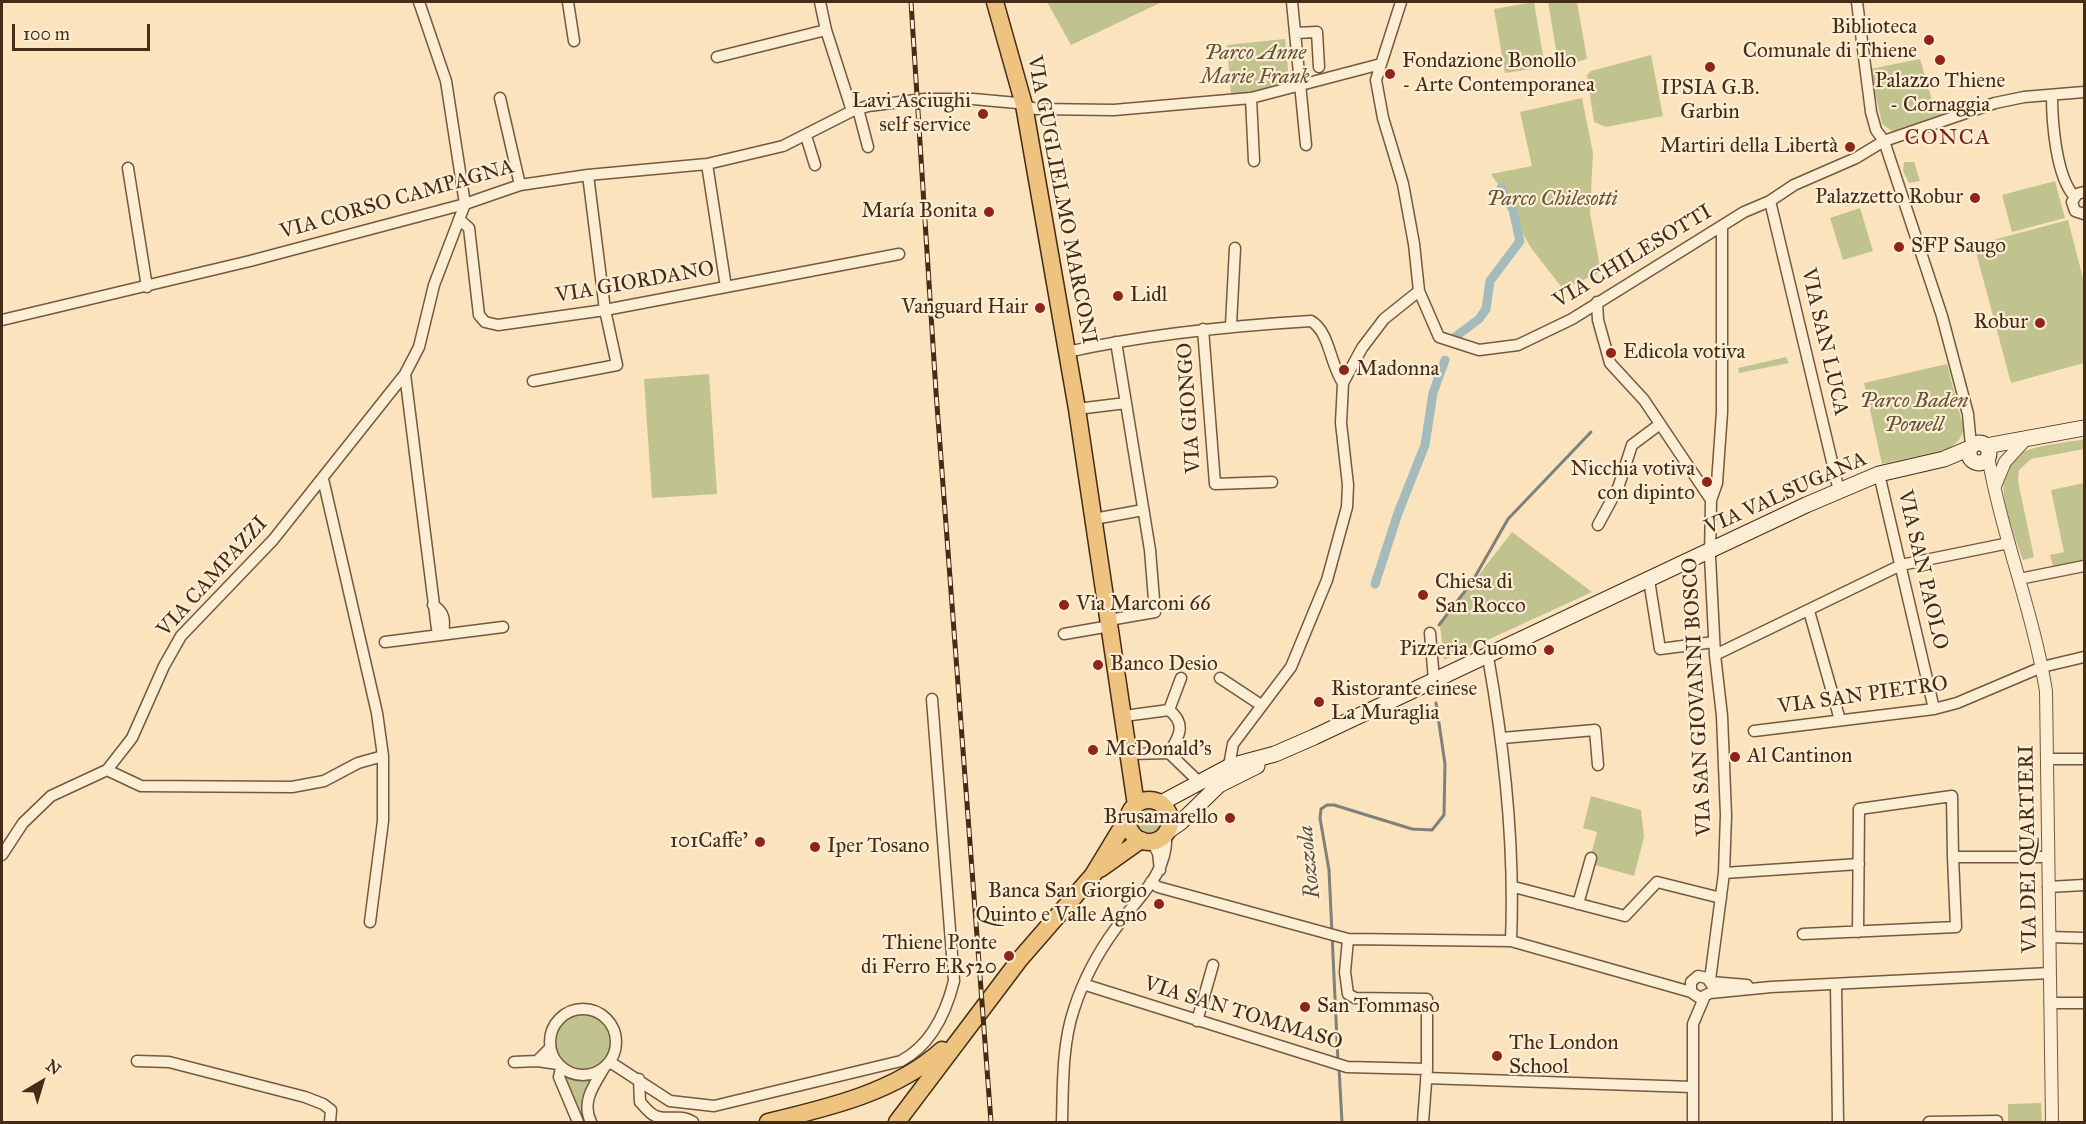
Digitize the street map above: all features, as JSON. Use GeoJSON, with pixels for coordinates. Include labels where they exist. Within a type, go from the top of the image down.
{"type":"FeatureCollection","features":[{"type":"Feature","properties":{"kind":"main road","name":"VIA GUGLIELMO MARCONI"},"geometry":{"type":"LineString","coordinates":[[995,2],[1024,105],[1077,409],[1124,716],[1133,809],[1130,829],[1156,837]]}},
{"type":"Feature","properties":{"kind":"main road","name":"VIA VALSUGANA"},"geometry":{"type":"LineString","coordinates":[[1156,837],[1181,822],[1216,787],[1275,754],[1488,657],[1839,491],[1880,474],[2085,428]]}},
{"type":"Feature","properties":{"kind":"main road","name":"VIA VALSUGANA"},"geometry":{"type":"LineString","coordinates":[[1157,802],[1230,766],[1275,754]]}},
{"type":"Feature","properties":{"kind":"main road","name":"VIA GUGLIELMO MARCONI"},"geometry":{"type":"LineString","coordinates":[[1092,875],[1156,837],[1170,816],[1146,793],[1129,758]]}},
{"type":"Feature","properties":{"kind":"main road","name":"VIA GUGLIELMO MARCONI"},"geometry":{"type":"LineString","coordinates":[[1113,838],[1124,805],[1129,758]]}},
{"type":"Feature","properties":{"kind":"main road"},"geometry":{"type":"LineString","coordinates":[[1133,809],[1157,802]]}},
{"type":"Feature","properties":{"kind":"main road","name":"VIA GUGLIELMO MARCONI"},"geometry":{"type":"LineString","coordinates":[[963,1032],[1092,875],[1133,809]]}},
{"type":"Feature","properties":{"kind":"main road"},"geometry":{"type":"LineString","coordinates":[[773,1121],[894,1083],[917,1071],[963,1032]]}},
{"type":"Feature","properties":{"kind":"main road"},"geometry":{"type":"LineString","coordinates":[[897,1122],[963,1032]]}},
{"type":"Feature","properties":{"kind":"main road"},"geometry":{"type":"LineString","coordinates":[[773,1121],[798,1122]]}},
{"type":"Feature","properties":{"kind":"street"},"geometry":{"type":"LineString","coordinates":[[419,2],[446,81],[465,204]]}},
{"type":"Feature","properties":{"kind":"street"},"geometry":{"type":"LineString","coordinates":[[568,2],[574,41]]}},
{"type":"Feature","properties":{"kind":"street"},"geometry":{"type":"LineString","coordinates":[[820,2],[825,30],[868,147]]}},
{"type":"Feature","properties":{"kind":"street"},"geometry":{"type":"LineString","coordinates":[[1293,2],[1306,145]]}},
{"type":"Feature","properties":{"kind":"street","name":"VIA CHILESOTTI"},"geometry":{"type":"LineString","coordinates":[[1401,2],[1376,80],[1381,109],[1403,183],[1414,244],[1419,291],[1439,337],[1479,350],[1518,345],[1572,319],[1744,212],[1770,201],[1794,185],[1856,158],[1884,141],[1995,103],[2024,97],[2085,92]]}},
{"type":"Feature","properties":{"kind":"street","name":"VIA DEI QUARTIERI"},"geometry":{"type":"LineString","coordinates":[[1857,2],[1871,112],[1876,129],[1884,141],[1942,316],[1971,426],[1993,486],[2042,667],[2046,691],[2052,1122]]}},
{"type":"Feature","properties":{"kind":"street"},"geometry":{"type":"LineString","coordinates":[[717,57],[825,30]]}},
{"type":"Feature","properties":{"kind":"street"},"geometry":{"type":"LineString","coordinates":[[1295,33],[1317,32],[1319,67]]}},
{"type":"Feature","properties":{"kind":"street","name":"VIA CORSO CAMPAGNA"},"geometry":{"type":"LineString","coordinates":[[2,320],[147,287],[465,204],[520,185],[588,175],[707,164],[783,146],[855,110],[924,99],[974,99],[1024,105],[1036,109],[1114,110],[1251,98],[1299,83],[1381,64]]}},
{"type":"Feature","properties":{"kind":"street"},"geometry":{"type":"LineString","coordinates":[[2052,96],[2052,123],[2068,189],[2079,194],[2073,209],[2084,216]]}},
{"type":"Feature","properties":{"kind":"street"},"geometry":{"type":"LineString","coordinates":[[500,98],[520,185]]}},
{"type":"Feature","properties":{"kind":"street"},"geometry":{"type":"LineString","coordinates":[[1251,98],[1254,161]]}},
{"type":"Feature","properties":{"kind":"street"},"geometry":{"type":"LineString","coordinates":[[806,136],[815,165]]}},
{"type":"Feature","properties":{"kind":"street"},"geometry":{"type":"LineString","coordinates":[[707,164],[726,287]]}},
{"type":"Feature","properties":{"kind":"street"},"geometry":{"type":"LineString","coordinates":[[128,168],[147,287]]}},
{"type":"Feature","properties":{"kind":"street"},"geometry":{"type":"LineString","coordinates":[[533,381],[618,365],[605,310],[588,175]]}},
{"type":"Feature","properties":{"kind":"street","name":"VIA SAN LUCA"},"geometry":{"type":"LineString","coordinates":[[1770,201],[1839,491]]}},
{"type":"Feature","properties":{"kind":"street","name":"VIA CAMPAZZI"},"geometry":{"type":"LineString","coordinates":[[2,855],[23,823],[51,796],[107,770],[132,738],[164,666],[182,636],[245,572],[323,479],[405,374],[419,347],[434,285],[465,204]]}},
{"type":"Feature","properties":{"kind":"street","name":"VIA GIORDANO"},"geometry":{"type":"LineString","coordinates":[[459,219],[469,228],[479,315],[485,322],[498,325],[605,310],[899,254]]}},
{"type":"Feature","properties":{"kind":"street","name":"VIA SAN GIOVANNI BOSCO"},"geometry":{"type":"LineString","coordinates":[[1693,1122],[1694,1024],[1709,988],[1715,950],[1724,873],[1726,815],[1722,716],[1714,642],[1710,551],[1711,500],[1717,483],[1722,412],[1722,226]]}},
{"type":"Feature","properties":{"kind":"street"},"geometry":{"type":"LineString","coordinates":[[1231,326],[1235,249]]}},
{"type":"Feature","properties":{"kind":"street"},"geometry":{"type":"LineString","coordinates":[[1230,766],[1233,744],[1291,667],[1327,580],[1342,527],[1348,485],[1341,423],[1343,383],[1362,348],[1384,319],[1419,291]]}},
{"type":"Feature","properties":{"kind":"street"},"geometry":{"type":"LineString","coordinates":[[1597,302],[1598,320],[1610,363],[1644,400],[1711,500]]}},
{"type":"Feature","properties":{"kind":"street"},"geometry":{"type":"LineString","coordinates":[[1067,352],[1203,329],[1315,323],[1343,383]]}},
{"type":"Feature","properties":{"kind":"street","name":"VIA GIONGO"},"geometry":{"type":"LineString","coordinates":[[1203,329],[1215,484],[1272,482]]}},
{"type":"Feature","properties":{"kind":"street"},"geometry":{"type":"LineString","coordinates":[[1064,634],[1155,612],[1150,550],[1116,342]]}},
{"type":"Feature","properties":{"kind":"street"},"geometry":{"type":"LineString","coordinates":[[405,374],[433,605],[442,611],[445,622],[443,634]]}},
{"type":"Feature","properties":{"kind":"street"},"geometry":{"type":"LineString","coordinates":[[1077,409],[1126,403]]}},
{"type":"Feature","properties":{"kind":"street"},"geometry":{"type":"LineString","coordinates":[[1599,525],[1618,488],[1632,445],[1660,424]]}},
{"type":"Feature","properties":{"kind":"street"},"geometry":{"type":"LineString","coordinates":[[1993,486],[2005,462],[2019,442]]}},
{"type":"Feature","properties":{"kind":"street","name":"VIA SAN PAOLO"},"geometry":{"type":"LineString","coordinates":[[1880,474],[1934,709]]}},
{"type":"Feature","properties":{"kind":"street"},"geometry":{"type":"LineString","coordinates":[[323,479],[376,713],[383,756],[383,821],[370,922]]}},
{"type":"Feature","properties":{"kind":"street"},"geometry":{"type":"LineString","coordinates":[[1094,519],[1143,510]]}},
{"type":"Feature","properties":{"kind":"street"},"geometry":{"type":"LineString","coordinates":[[1715,655],[1901,565],[2009,543]]}},
{"type":"Feature","properties":{"kind":"street"},"geometry":{"type":"LineString","coordinates":[[2019,579],[2085,566]]}},
{"type":"Feature","properties":{"kind":"street"},"geometry":{"type":"LineString","coordinates":[[1649,580],[1660,649],[1714,642]]}},
{"type":"Feature","properties":{"kind":"street"},"geometry":{"type":"LineString","coordinates":[[1809,611],[1840,720]]}},
{"type":"Feature","properties":{"kind":"street"},"geometry":{"type":"LineString","coordinates":[[384,642],[503,627]]}},
{"type":"Feature","properties":{"kind":"street"},"geometry":{"type":"LineString","coordinates":[[1430,633],[1434,680]]}},
{"type":"Feature","properties":{"kind":"street"},"geometry":{"type":"LineString","coordinates":[[1488,657],[1502,738],[1514,887],[1511,941]]}},
{"type":"Feature","properties":{"kind":"street","name":"VIA SAN PIETRO"},"geometry":{"type":"LineString","coordinates":[[1754,731],[1934,709],[1957,704],[2042,667],[2085,657]]}},
{"type":"Feature","properties":{"kind":"street"},"geometry":{"type":"LineString","coordinates":[[1169,710],[1181,678]]}},
{"type":"Feature","properties":{"kind":"street"},"geometry":{"type":"LineString","coordinates":[[1220,678],[1261,705]]}},
{"type":"Feature","properties":{"kind":"street"},"geometry":{"type":"LineString","coordinates":[[607,1065],[639,1079],[670,1101],[714,1106],[901,1061],[913,1055],[929,1038],[949,1001],[954,981],[932,699]]}},
{"type":"Feature","properties":{"kind":"street"},"geometry":{"type":"LineString","coordinates":[[1124,716],[1169,710]]}},
{"type":"Feature","properties":{"kind":"street"},"geometry":{"type":"LineString","coordinates":[[1169,710],[1181,723],[1176,742],[1169,753]]}},
{"type":"Feature","properties":{"kind":"street"},"geometry":{"type":"LineString","coordinates":[[1502,738],[1595,730],[1598,765]]}},
{"type":"Feature","properties":{"kind":"street"},"geometry":{"type":"LineString","coordinates":[[1129,758],[1169,753]]}},
{"type":"Feature","properties":{"kind":"street"},"geometry":{"type":"LineString","coordinates":[[1169,753],[1194,784],[1216,787]]}},
{"type":"Feature","properties":{"kind":"street"},"geometry":{"type":"LineString","coordinates":[[107,770],[141,786],[292,787],[324,781],[357,763],[383,756]]}},
{"type":"Feature","properties":{"kind":"street"},"geometry":{"type":"LineString","coordinates":[[2047,759],[2085,759]]}},
{"type":"Feature","properties":{"kind":"street","name":"VIA VALSUGANA"},"geometry":{"type":"LineString","coordinates":[[1216,787],[1230,766]]}},
{"type":"Feature","properties":{"kind":"street"},"geometry":{"type":"LineString","coordinates":[[1803,934],[1858,932],[1956,927],[1952,796],[1859,809],[1858,932]]}},
{"type":"Feature","properties":{"kind":"street"},"geometry":{"type":"LineString","coordinates":[[1156,837],[1160,870]]}},
{"type":"Feature","properties":{"kind":"street"},"geometry":{"type":"LineString","coordinates":[[1062,1122],[1062,1088],[1074,1009],[1115,929],[1160,870],[1167,850],[1156,837]]}},
{"type":"Feature","properties":{"kind":"street"},"geometry":{"type":"LineString","coordinates":[[1953,857],[2048,857]]}},
{"type":"Feature","properties":{"kind":"street"},"geometry":{"type":"LineString","coordinates":[[1578,904],[1591,858]]}},
{"type":"Feature","properties":{"kind":"street"},"geometry":{"type":"LineString","coordinates":[[1724,873],[1859,864]]}},
{"type":"Feature","properties":{"kind":"street"},"geometry":{"type":"LineString","coordinates":[[1151,882],[1158,887],[1337,937],[1511,941],[1666,985],[1709,988],[1771,987],[2050,973]]}},
{"type":"Feature","properties":{"kind":"street"},"geometry":{"type":"LineString","coordinates":[[1514,887],[1625,916],[1657,882],[1720,898]]}},
{"type":"Feature","properties":{"kind":"street"},"geometry":{"type":"LineString","coordinates":[[2048,887],[2085,885]]}},
{"type":"Feature","properties":{"kind":"street"},"geometry":{"type":"LineString","coordinates":[[1337,937],[1348,994],[1355,998],[1427,999],[1427,1074],[1423,1122]]}},
{"type":"Feature","properties":{"kind":"street"},"geometry":{"type":"LineString","coordinates":[[2050,938],[2085,938]]}},
{"type":"Feature","properties":{"kind":"street","name":"VIA SAN GIOVANNI BOSCO"},"geometry":{"type":"LineString","coordinates":[[1693,986],[1715,950]]}},
{"type":"Feature","properties":{"kind":"street"},"geometry":{"type":"LineString","coordinates":[[1197,1021],[1213,965]]}},
{"type":"Feature","properties":{"kind":"street"},"geometry":{"type":"LineString","coordinates":[[1836,984],[1838,1122]]}},
{"type":"Feature","properties":{"kind":"street","name":"VIA SAN TOMMASO"},"geometry":{"type":"LineString","coordinates":[[1086,985],[1347,1067],[1427,1074],[1692,1087]]}},
{"type":"Feature","properties":{"kind":"street"},"geometry":{"type":"LineString","coordinates":[[1693,986],[1709,988]]}},
{"type":"Feature","properties":{"kind":"street"},"geometry":{"type":"LineString","coordinates":[[1693,986],[1694,1024]]}},
{"type":"Feature","properties":{"kind":"street"},"geometry":{"type":"LineString","coordinates":[[2050,1003],[2085,1003]]}},
{"type":"Feature","properties":{"kind":"street"},"geometry":{"type":"LineString","coordinates":[[578,1122],[559,1077],[559,1066],[550,1048],[550,1035],[557,1021],[573,1010],[588,1009],[604,1017],[615,1032],[615,1052],[588,1097],[587,1112],[591,1122]]}},
{"type":"Feature","properties":{"kind":"street"},"geometry":{"type":"LineString","coordinates":[[537,1061],[550,1048]]}},
{"type":"Feature","properties":{"kind":"street"},"geometry":{"type":"LineString","coordinates":[[137,1061],[169,1062],[306,1097],[331,1110],[330,1122]]}},
{"type":"Feature","properties":{"kind":"street"},"geometry":{"type":"LineString","coordinates":[[514,1062],[537,1061],[587,1076],[607,1065]]}},
{"type":"Feature","properties":{"kind":"street"},"geometry":{"type":"LineString","coordinates":[[639,1079],[639,1102],[650,1113],[658,1117],[685,1117],[693,1122]]}},
{"type":"Feature","properties":{"kind":"street"},"geometry":{"type":"LineString","coordinates":[[1929,1122],[1997,1121]]}},
{"type":"Feature","properties":{"kind":"green space"},"geometry":{"type":"Polygon","coordinates":[[[1047,2],[1162,2],[1071,45],[1047,2]]]}},
{"type":"Feature","properties":{"kind":"green space"},"geometry":{"type":"Polygon","coordinates":[[[1534,2],[1545,67],[1505,73],[1494,9],[1534,2]]]}},
{"type":"Feature","properties":{"kind":"green space"},"geometry":{"type":"Polygon","coordinates":[[[1548,2],[1577,2],[1587,59],[1559,67],[1548,2]]]}},
{"type":"Feature","properties":{"kind":"green space","name":"Parco Anne Marie Frank"},"geometry":{"type":"Polygon","coordinates":[[[1285,39],[1289,80],[1265,89],[1231,95],[1227,45],[1285,39]]]}},
{"type":"Feature","properties":{"kind":"green space"},"geometry":{"type":"Polygon","coordinates":[[[1651,55],[1663,116],[1606,127],[1594,122],[1587,75],[1591,71],[1651,55]]]}},
{"type":"Feature","properties":{"kind":"green space"},"geometry":{"type":"Polygon","coordinates":[[[1920,59],[1934,107],[1941,105],[1945,115],[1892,131],[1882,124],[1870,69],[1920,59]]]}},
{"type":"Feature","properties":{"kind":"green space","name":"Parco Chilesotti"},"geometry":{"type":"Polygon","coordinates":[[[1582,98],[1593,153],[1590,213],[1601,272],[1563,289],[1531,248],[1520,228],[1515,209],[1491,174],[1532,166],[1520,112],[1582,98]]]}},
{"type":"Feature","properties":{"kind":"green space"},"geometry":{"type":"Polygon","coordinates":[[[1904,162],[1914,162],[1920,181],[1909,183],[1903,171],[1904,162]]]}},
{"type":"Feature","properties":{"kind":"green space"},"geometry":{"type":"Polygon","coordinates":[[[2055,181],[2065,218],[2012,232],[2002,195],[2055,181]]]}},
{"type":"Feature","properties":{"kind":"green space"},"geometry":{"type":"Polygon","coordinates":[[[1860,208],[1873,251],[1843,260],[1830,218],[1860,208]]]}},
{"type":"Feature","properties":{"kind":"green space","name":"Robur"},"geometry":{"type":"Polygon","coordinates":[[[2068,220],[2084,282],[2084,363],[2011,383],[1974,245],[2068,220]]]}},
{"type":"Feature","properties":{"kind":"green space"},"geometry":{"type":"Polygon","coordinates":[[[1786,357],[1789,363],[1739,373],[1738,368],[1786,357]]]}},
{"type":"Feature","properties":{"kind":"green space","name":"Parco Baden Powell"},"geometry":{"type":"Polygon","coordinates":[[[1947,364],[1964,430],[1959,440],[1949,449],[1882,464],[1864,383],[1947,364]]]}},
{"type":"Feature","properties":{"kind":"green space"},"geometry":{"type":"Polygon","coordinates":[[[709,374],[717,494],[652,498],[644,379],[709,374]]]}},
{"type":"Feature","properties":{"kind":"green space"},"geometry":{"type":"Polygon","coordinates":[[[2084,439],[2084,449],[2031,459],[2019,470],[2018,481],[2034,557],[2023,560],[2005,501],[2006,471],[2012,459],[2032,449],[2084,439]]]}},
{"type":"Feature","properties":{"kind":"green space"},"geometry":{"type":"Polygon","coordinates":[[[2084,483],[2084,560],[2053,567],[2050,555],[2064,552],[2051,490],[2084,483]]]}},
{"type":"Feature","properties":{"kind":"green space"},"geometry":{"type":"Polygon","coordinates":[[[1512,532],[1592,592],[1444,660],[1440,625],[1512,532]]]}},
{"type":"Feature","properties":{"kind":"green space"},"geometry":{"type":"Polygon","coordinates":[[[1591,796],[1641,810],[1644,837],[1634,876],[1595,865],[1597,856],[1591,855],[1597,832],[1583,828],[1591,796]]]}},
{"type":"Feature","properties":{"kind":"green space"},"geometry":{"type":"Polygon","coordinates":[[[1150,809],[1159,813],[1163,822],[1159,831],[1150,835],[1141,831],[1137,822],[1141,813],[1150,809]]]}},
{"type":"Feature","properties":{"kind":"green space"},"geometry":{"type":"Polygon","coordinates":[[[583,1015],[593,1017],[602,1023],[608,1032],[610,1042],[608,1052],[602,1061],[593,1067],[583,1069],[573,1067],[564,1061],[558,1052],[556,1042],[558,1032],[564,1023],[573,1017],[583,1015]]]}},
{"type":"Feature","properties":{"kind":"green space"},"geometry":{"type":"Polygon","coordinates":[[[564,1076],[590,1082],[582,1099],[585,1122],[566,1086],[564,1076]]]}},
{"type":"Feature","properties":{"kind":"green space"},"geometry":{"type":"Polygon","coordinates":[[[2041,1103],[2042,1122],[2008,1122],[2008,1104],[2041,1103]]]}},
{"type":"Feature","properties":{"kind":"waterway"},"geometry":{"type":"LineString","coordinates":[[1455,337],[1479,319],[1486,309],[1490,281],[1520,241],[1513,210],[1501,188]]}},
{"type":"Feature","properties":{"kind":"waterway"},"geometry":{"type":"LineString","coordinates":[[1375,584],[1398,513],[1425,445],[1433,393],[1445,360]]}},
{"type":"Feature","properties":{"kind":"waterway","name":"Rozzola"},"geometry":{"type":"LineString","coordinates":[[1439,625],[1472,582],[1508,519],[1591,432]]}},
{"type":"Feature","properties":{"kind":"waterway","name":"Rozzola"},"geometry":{"type":"LineString","coordinates":[[1338,1062],[1329,870],[1320,818],[1321,809],[1327,805],[1334,805],[1412,829],[1432,830],[1444,815],[1445,764],[1436,703]]}},
{"type":"Feature","properties":{"kind":"waterway","name":"Rozzola"},"geometry":{"type":"LineString","coordinates":[[1339,1068],[1342,1122]]}},
{"type":"Feature","properties":{"kind":"railway"},"geometry":{"type":"LineString","coordinates":[[911,2],[936,392],[991,1122]]}},
{"type":"Feature","properties":{"kind":"place","name":"Biblioteca Comunale di Thiene"},"geometry":{"type":"Point","coordinates":[1929,40]}},
{"type":"Feature","properties":{"kind":"place","name":"Palazzo Thiene - Cornaggia"},"geometry":{"type":"Point","coordinates":[1940,60]}},
{"type":"Feature","properties":{"kind":"place","name":"IPSIA G.B. Garbin"},"geometry":{"type":"Point","coordinates":[1710,67]}},
{"type":"Feature","properties":{"kind":"place","name":"Fondazione Bonollo - Arte Contemporanea"},"geometry":{"type":"Point","coordinates":[1390,74]}},
{"type":"Feature","properties":{"kind":"place","name":"Lavi Asciughi self service"},"geometry":{"type":"Point","coordinates":[983,114]}},
{"type":"Feature","properties":{"kind":"place","name":"Martiri della Libertà"},"geometry":{"type":"Point","coordinates":[1850,147]}},
{"type":"Feature","properties":{"kind":"place","name":"Palazzetto Robur"},"geometry":{"type":"Point","coordinates":[1975,198]}},
{"type":"Feature","properties":{"kind":"place","name":"María Bonita"},"geometry":{"type":"Point","coordinates":[989,212]}},
{"type":"Feature","properties":{"kind":"place","name":"SFP Saugo"},"geometry":{"type":"Point","coordinates":[1899,247]}},
{"type":"Feature","properties":{"kind":"place","name":"Lidl"},"geometry":{"type":"Point","coordinates":[1118,296]}},
{"type":"Feature","properties":{"kind":"place","name":"Vanguard Hair"},"geometry":{"type":"Point","coordinates":[1040,308]}},
{"type":"Feature","properties":{"kind":"place","name":"Robur"},"geometry":{"type":"Point","coordinates":[2040,323]}},
{"type":"Feature","properties":{"kind":"place","name":"Edicola votiva"},"geometry":{"type":"Point","coordinates":[1611,353]}},
{"type":"Feature","properties":{"kind":"place","name":"Madonna"},"geometry":{"type":"Point","coordinates":[1344,370]}},
{"type":"Feature","properties":{"kind":"place","name":"Nicchia votiva con dipinto"},"geometry":{"type":"Point","coordinates":[1707,482]}},
{"type":"Feature","properties":{"kind":"place","name":"Chiesa di San Rocco"},"geometry":{"type":"Point","coordinates":[1423,595]}},
{"type":"Feature","properties":{"kind":"place","name":"Via Marconi 66"},"geometry":{"type":"Point","coordinates":[1064,605]}},
{"type":"Feature","properties":{"kind":"place","name":"Pizzeria Cuomo"},"geometry":{"type":"Point","coordinates":[1549,650]}},
{"type":"Feature","properties":{"kind":"place","name":"Banco Desio"},"geometry":{"type":"Point","coordinates":[1098,665]}},
{"type":"Feature","properties":{"kind":"place","name":"Ristorante cinese La Muraglia"},"geometry":{"type":"Point","coordinates":[1319,702]}},
{"type":"Feature","properties":{"kind":"place","name":"McDonald's"},"geometry":{"type":"Point","coordinates":[1093,750]}},
{"type":"Feature","properties":{"kind":"place","name":"Al Cantinon"},"geometry":{"type":"Point","coordinates":[1735,757]}},
{"type":"Feature","properties":{"kind":"place","name":"Brusamarello"},"geometry":{"type":"Point","coordinates":[1230,818]}},
{"type":"Feature","properties":{"kind":"place","name":"101Caffe'"},"geometry":{"type":"Point","coordinates":[760,842]}},
{"type":"Feature","properties":{"kind":"place","name":"Iper Tosano"},"geometry":{"type":"Point","coordinates":[815,847]}},
{"type":"Feature","properties":{"kind":"place","name":"Banca San Giorgio Quinto e Valle Agno"},"geometry":{"type":"Point","coordinates":[1159,904]}},
{"type":"Feature","properties":{"kind":"place","name":"Thiene Ponte di Ferro ER520"},"geometry":{"type":"Point","coordinates":[1009,956]}},
{"type":"Feature","properties":{"kind":"place","name":"San Tommaso"},"geometry":{"type":"Point","coordinates":[1305,1007]}},
{"type":"Feature","properties":{"kind":"place","name":"The London School"},"geometry":{"type":"Point","coordinates":[1497,1056]}},
{"type":"Feature","properties":{"kind":"district","name":"CONCA"},"geometry":{"type":"Point","coordinates":[1948,139]}}]}
